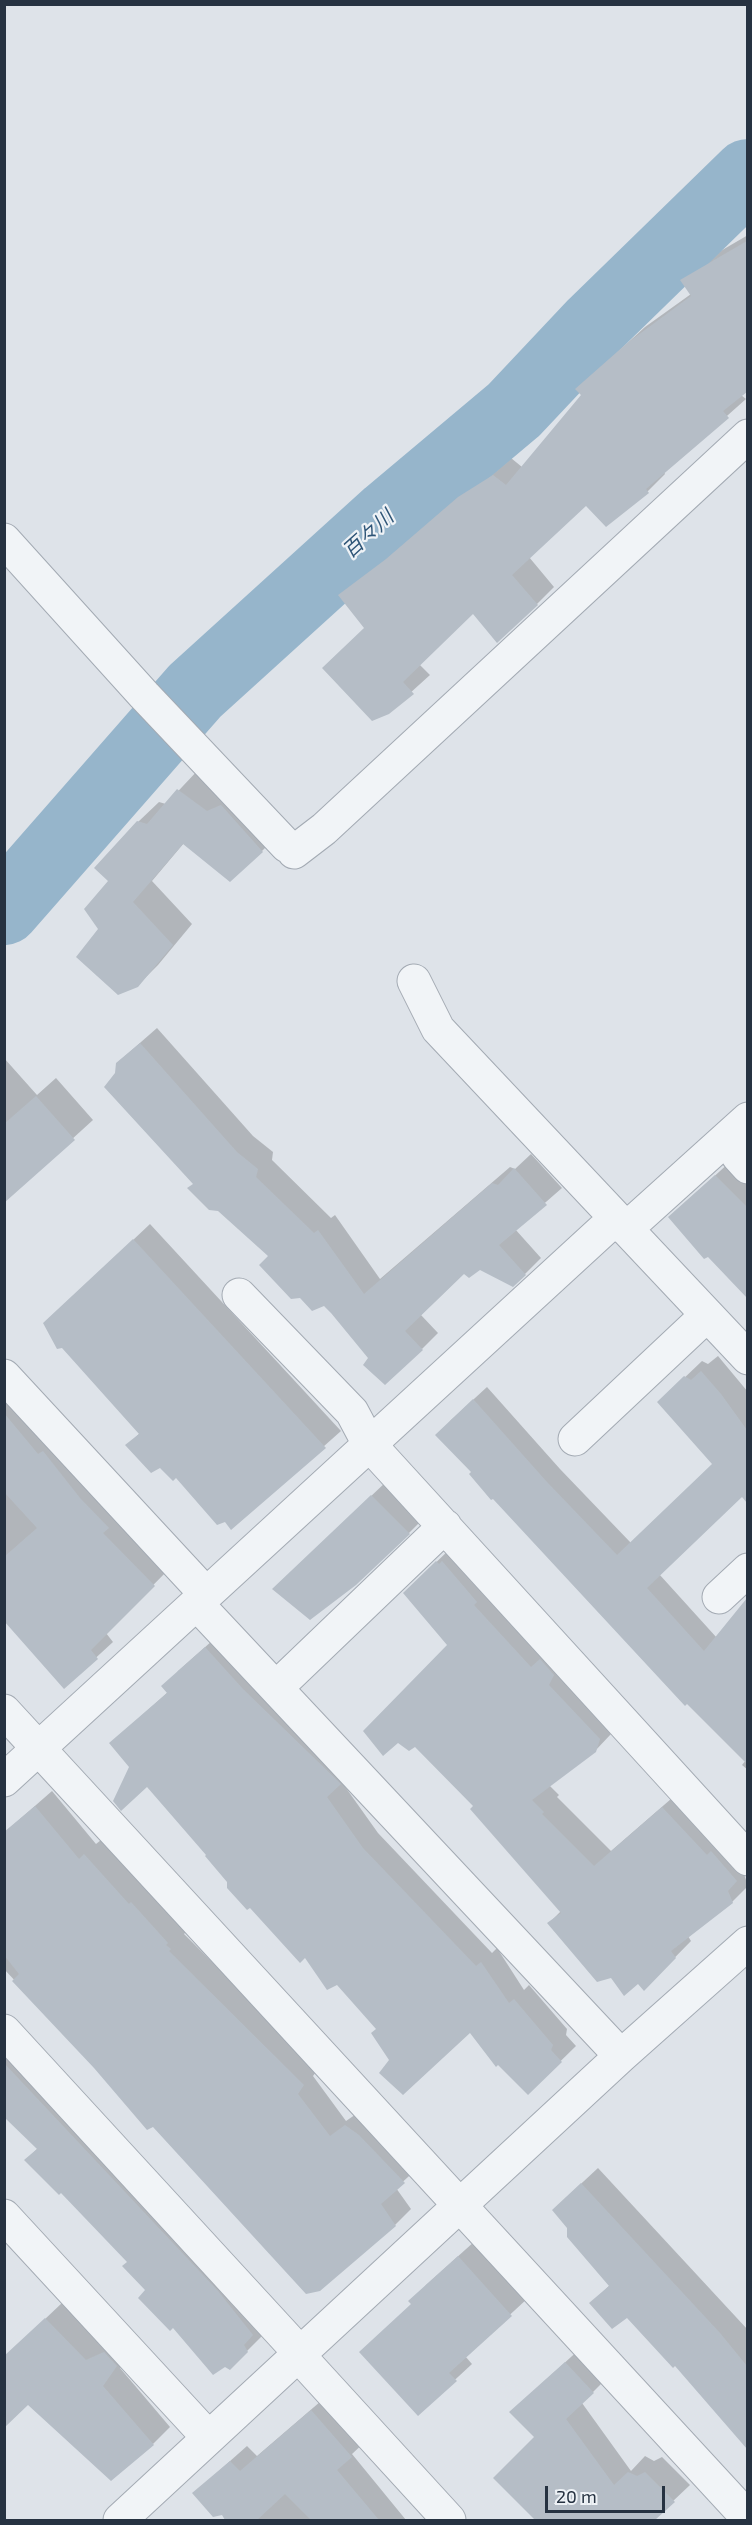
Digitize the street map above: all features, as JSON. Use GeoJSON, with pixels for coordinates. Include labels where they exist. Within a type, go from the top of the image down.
{"type":"FeatureCollection","features":[{"type":"Feature","properties":{"kind":"street"},"geometry":{"type":"LineString","coordinates":[[4,540],[144,695],[290,849],[324,829],[747,436]]}},
{"type":"Feature","properties":{"kind":"street"},"geometry":{"type":"LineString","coordinates":[[414,981],[438,1029],[747,1358]]}},
{"type":"Feature","properties":{"kind":"street"},"geometry":{"type":"LineString","coordinates":[[4,1780],[369,1444],[621,1224],[747,1119]]}},
{"type":"Feature","properties":{"kind":"street"},"geometry":{"type":"LineString","coordinates":[[239,1294],[352,1412],[369,1444],[747,1859]]}},
{"type":"Feature","properties":{"kind":"street"},"geometry":{"type":"LineString","coordinates":[[575,1438],[707,1315]]}},
{"type":"Feature","properties":{"kind":"street"},"geometry":{"type":"LineString","coordinates":[[4,1376],[277,1687],[621,2056]]}},
{"type":"Feature","properties":{"kind":"street"},"geometry":{"type":"LineString","coordinates":[[277,1687],[445,1526]]}},
{"type":"Feature","properties":{"kind":"street"},"geometry":{"type":"LineString","coordinates":[[719,1597],[747,1570]]}},
{"type":"Feature","properties":{"kind":"street"},"geometry":{"type":"LineString","coordinates":[[4,1711],[747,2518]]}},
{"type":"Feature","properties":{"kind":"street"},"geometry":{"type":"LineString","coordinates":[[135,2516],[208,2437],[300,2355],[621,2056],[747,1943]]}},
{"type":"Feature","properties":{"kind":"street"},"geometry":{"type":"LineString","coordinates":[[4,2031],[449,2520]]}},
{"type":"Feature","properties":{"kind":"street"},"geometry":{"type":"LineString","coordinates":[[4,2216],[208,2437]]}},
{"type":"Feature","properties":{"kind":"building"},"geometry":{"type":"Polygon","coordinates":[[[747,241],[747,392],[723,411],[729,418],[646,489],[649,493],[606,527],[586,506],[512,575],[538,605],[497,643],[473,614],[403,682],[414,694],[389,714],[372,721],[322,668],[364,628],[338,595],[386,559],[458,497],[493,475],[506,485],[581,395],[575,389],[626,344],[691,296],[680,280],[747,241]]]}},
{"type":"Feature","properties":{"kind":"building"},"geometry":{"type":"Polygon","coordinates":[[[177,789],[207,811],[221,805],[263,852],[230,882],[183,844],[133,902],[173,945],[138,987],[118,995],[76,957],[98,929],[84,909],[108,881],[94,868],[137,821],[147,824],[177,789]]]}},
{"type":"Feature","properties":{"kind":"building"},"geometry":{"type":"Polygon","coordinates":[[[140,1043],[237,1152],[258,1169],[256,1177],[314,1233],[318,1230],[364,1294],[492,1183],[498,1185],[514,1168],[547,1205],[499,1245],[526,1275],[513,1287],[480,1270],[469,1278],[464,1274],[405,1331],[423,1350],[385,1385],[363,1365],[368,1358],[331,1313],[324,1306],[312,1311],[300,1298],[291,1299],[259,1265],[268,1256],[218,1211],[209,1210],[187,1188],[193,1184],[104,1087],[115,1073],[116,1063],[140,1043]]]}},
{"type":"Feature","properties":{"kind":"building"},"geometry":{"type":"Polygon","coordinates":[[[36,1096],[75,1140],[4,1203],[4,1124],[36,1096]]]}},
{"type":"Feature","properties":{"kind":"building"},"geometry":{"type":"Polygon","coordinates":[[[715,1175],[747,1207],[747,1298],[708,1257],[704,1259],[668,1217],[715,1175]]]}},
{"type":"Feature","properties":{"kind":"building"},"geometry":{"type":"Polygon","coordinates":[[[133,1239],[326,1448],[231,1530],[225,1522],[217,1525],[176,1478],[173,1481],[160,1468],[151,1473],[125,1445],[139,1434],[62,1348],[57,1349],[43,1323],[133,1239]]]}},
{"type":"Feature","properties":{"kind":"building"},"geometry":{"type":"Polygon","coordinates":[[[701,1371],[747,1430],[747,1503],[742,1497],[647,1588],[704,1651],[747,1598],[747,1764],[687,1704],[685,1706],[493,1499],[491,1500],[469,1474],[471,1472],[435,1435],[473,1399],[547,1482],[617,1555],[712,1464],[657,1402],[684,1376],[691,1380],[701,1371]]]}},
{"type":"Feature","properties":{"kind":"building"},"geometry":{"type":"Polygon","coordinates":[[[4,1413],[38,1454],[43,1451],[80,1498],[109,1528],[103,1533],[155,1586],[91,1650],[98,1659],[64,1689],[4,1621],[4,1557],[37,1528],[4,1492],[4,1413]]]}},
{"type":"Feature","properties":{"kind":"building"},"geometry":{"type":"Polygon","coordinates":[[[371,1495],[410,1534],[356,1585],[310,1620],[272,1589],[371,1495]]]}},
{"type":"Feature","properties":{"kind":"building"},"geometry":{"type":"Polygon","coordinates":[[[436,1561],[439,1564],[442,1561],[477,1602],[474,1605],[531,1667],[540,1659],[554,1675],[549,1685],[600,1739],[596,1752],[532,1800],[544,1812],[542,1814],[594,1866],[662,1807],[707,1855],[711,1851],[737,1881],[728,1891],[733,1903],[671,1951],[676,1958],[644,1991],[638,1984],[624,1996],[611,1978],[597,1982],[547,1923],[561,1913],[470,1809],[473,1806],[415,1747],[409,1751],[398,1743],[383,1756],[363,1731],[447,1645],[403,1593],[436,1561]]]}},
{"type":"Feature","properties":{"kind":"building"},"geometry":{"type":"Polygon","coordinates":[[[205,1647],[243,1689],[341,1784],[327,1797],[363,1848],[476,1966],[481,1962],[509,2003],[514,1999],[553,2045],[551,2050],[562,2062],[528,2095],[498,2065],[496,2067],[470,2033],[403,2095],[379,2073],[389,2060],[371,2033],[376,2029],[337,1985],[327,1990],[305,1958],[300,1963],[250,1908],[247,1910],[227,1888],[227,1882],[206,1855],[147,1787],[121,1811],[113,1801],[129,1767],[109,1743],[167,1693],[161,1686],[205,1647]]]}},
{"type":"Feature","properties":{"kind":"building"},"geometry":{"type":"Polygon","coordinates":[[[35,1806],[79,1859],[84,1854],[168,1943],[166,1945],[171,1949],[169,1951],[304,2085],[298,2094],[330,2136],[345,2125],[359,2135],[405,2183],[381,2204],[396,2226],[320,2291],[306,2294],[153,2127],[147,2130],[94,2068],[12,1981],[19,1974],[4,1955],[4,1832],[35,1806]]]}},
{"type":"Feature","properties":{"kind":"building"},"geometry":{"type":"Polygon","coordinates":[[[4,2063],[218,2291],[253,2335],[244,2345],[248,2352],[230,2370],[225,2367],[213,2375],[173,2328],[170,2331],[138,2298],[145,2290],[122,2266],[127,2262],[61,2193],[59,2195],[24,2160],[37,2149],[4,2117],[4,2063]]]}},
{"type":"Feature","properties":{"kind":"building"},"geometry":{"type":"Polygon","coordinates":[[[581,2183],[720,2333],[747,2366],[747,2449],[675,2366],[673,2368],[627,2318],[612,2329],[589,2303],[609,2286],[567,2237],[567,2228],[552,2210],[581,2183]]]}},
{"type":"Feature","properties":{"kind":"building"},"geometry":{"type":"Polygon","coordinates":[[[458,2256],[512,2316],[449,2373],[457,2381],[418,2416],[359,2352],[411,2304],[408,2301],[458,2256]]]}},
{"type":"Feature","properties":{"kind":"building"},"geometry":{"type":"Polygon","coordinates":[[[45,2318],[86,2360],[104,2352],[117,2366],[103,2386],[154,2445],[111,2481],[28,2405],[4,2428],[4,2356],[45,2318]]]}},
{"type":"Feature","properties":{"kind":"building"},"geometry":{"type":"Polygon","coordinates":[[[565,2362],[594,2393],[566,2419],[614,2485],[628,2472],[637,2476],[645,2472],[675,2502],[655,2520],[535,2520],[493,2478],[534,2437],[509,2412],[565,2362]]]}},
{"type":"Feature","properties":{"kind":"building"},"geometry":{"type":"Polygon","coordinates":[[[311,2410],[352,2457],[337,2470],[379,2520],[311,2520],[285,2494],[257,2520],[225,2520],[222,2515],[213,2517],[192,2493],[230,2461],[240,2471],[311,2410]]]}},
{"type":"Feature","properties":{"kind":"waterway","name":"百々川"},"geometry":{"type":"LineString","coordinates":[[4,909],[195,691],[389,515],[514,410],[594,325],[748,175]]}}]}
